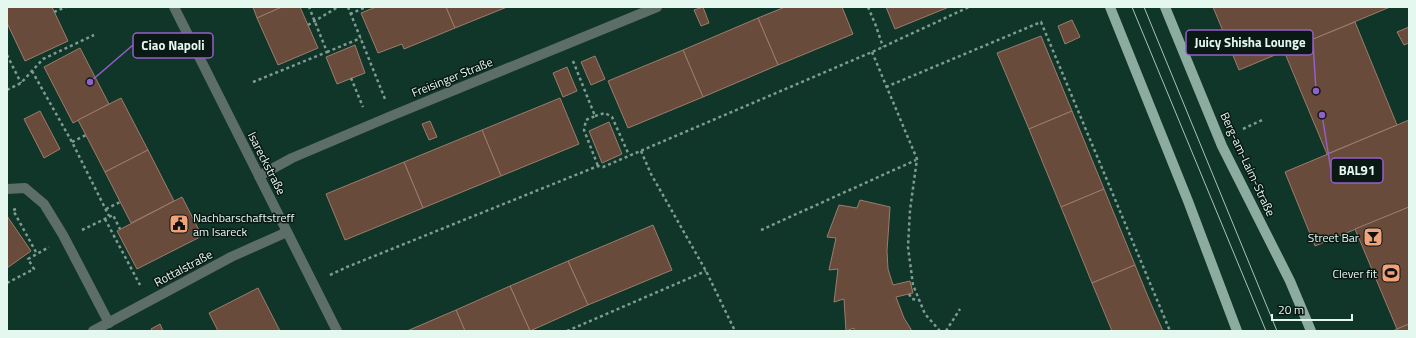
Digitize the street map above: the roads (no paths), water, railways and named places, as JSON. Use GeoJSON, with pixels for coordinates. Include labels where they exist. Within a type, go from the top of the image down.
{"type":"FeatureCollection","features":[{"type":"Feature","properties":{"kind":"main road"},"geometry":{"type":"LineString","coordinates":[[1110,7],[1188,201],[1237,331]]}},
{"type":"Feature","properties":{"kind":"main road","name":"Berg-am-Laim-Straße"},"geometry":{"type":"LineString","coordinates":[[1165,7],[1222,146],[1290,281],[1311,331]]}},
{"type":"Feature","properties":{"kind":"street","name":"Isareckstraße"},"geometry":{"type":"LineString","coordinates":[[174,7],[337,331]]}},
{"type":"Feature","properties":{"kind":"street","name":"Freisinger Straße"},"geometry":{"type":"LineString","coordinates":[[259,176],[292,158],[657,7]]}},
{"type":"Feature","properties":{"kind":"street"},"geometry":{"type":"LineString","coordinates":[[7,189],[25,188],[44,204],[63,235],[109,322]]}},
{"type":"Feature","properties":{"kind":"street","name":"Rottalstraße"},"geometry":{"type":"LineString","coordinates":[[93,331],[231,257],[287,232]]}},
{"type":"Feature","properties":{"kind":"tram line"},"geometry":{"type":"LineString","coordinates":[[1132,7],[1266,331]]}},
{"type":"Feature","properties":{"kind":"tram line"},"geometry":{"type":"LineString","coordinates":[[1144,7],[1277,331]]}},
{"type":"Feature","properties":{"kind":"place","name":"Ciao Napoli"},"geometry":{"type":"Point","coordinates":[90,82]}},
{"type":"Feature","properties":{"kind":"place","name":"Juicy Shisha Lounge"},"geometry":{"type":"Point","coordinates":[1316,91]}},
{"type":"Feature","properties":{"kind":"place","name":"BAL91"},"geometry":{"type":"Point","coordinates":[1322,115]}},
{"type":"Feature","properties":{"kind":"place","name":"Nachbarschaftstreff am Isareck"},"geometry":{"type":"Point","coordinates":[179,224]}},
{"type":"Feature","properties":{"kind":"place","name":"Street Bar"},"geometry":{"type":"Point","coordinates":[1373,237]}},
{"type":"Feature","properties":{"kind":"place","name":"Clever fit"},"geometry":{"type":"Point","coordinates":[1391,273]}}]}
